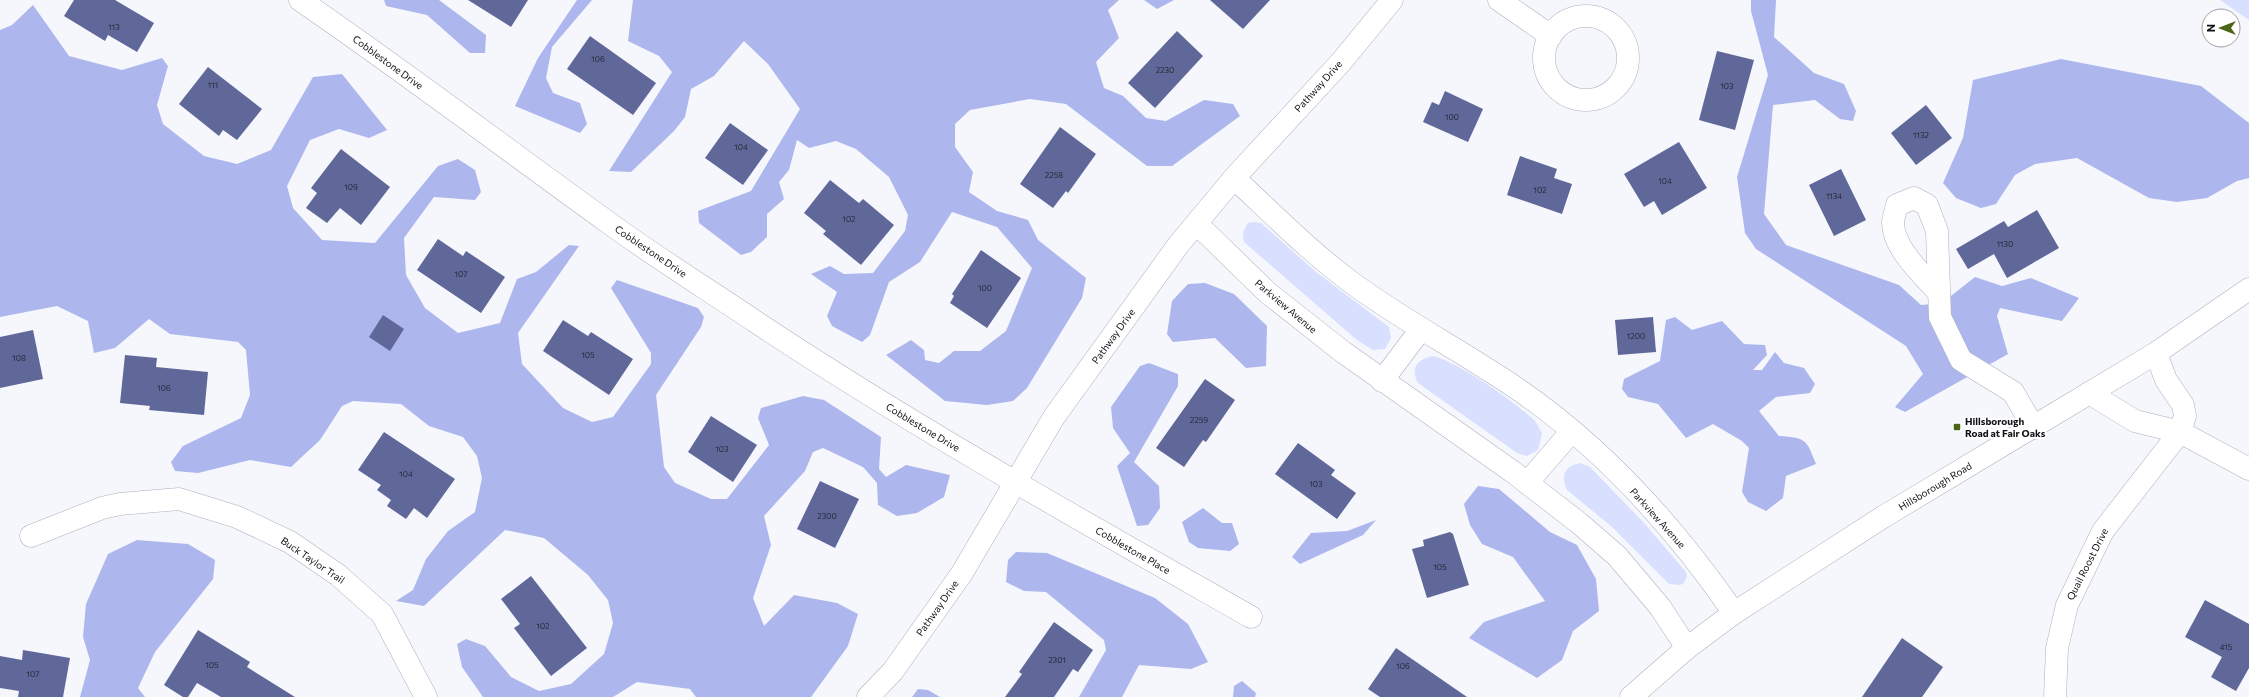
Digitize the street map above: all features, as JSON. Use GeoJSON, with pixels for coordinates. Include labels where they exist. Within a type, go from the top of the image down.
{"type":"FeatureCollection","features":[{"type":"Feature","properties":{"kind":"street","name":"Cobblestone Drive"},"geometry":{"type":"LineString","coordinates":[[300,0],[369,47],[611,225],[758,324],[876,399],[1015,483]]}},
{"type":"Feature","properties":{"kind":"street","name":"Pathway Drive"},"geometry":{"type":"LineString","coordinates":[[868,697],[893,670],[962,572],[1054,417],[1179,244],[1234,178],[1341,62],[1392,0]]}},
{"type":"Feature","properties":{"kind":"street"},"geometry":{"type":"LineString","coordinates":[[1499,0],[1550,36]]}},
{"type":"Feature","properties":{"kind":"street","name":"Parkview Avenue"},"geometry":{"type":"LineString","coordinates":[[1234,178],[1319,258],[1394,313],[1519,390],[1572,431],[1621,476],[1665,525],[1707,573],[1734,613]]}},
{"type":"Feature","properties":{"kind":"street","name":"Parkview Avenue"},"geometry":{"type":"LineString","coordinates":[[1197,224],[1268,293],[1382,380],[1527,482],[1579,523],[1617,556],[1660,608],[1687,648]]}},
{"type":"Feature","properties":{"kind":"street","name":"Hillsborough Road"},"geometry":{"type":"LineString","coordinates":[[1631,697],[1687,648],[1734,613],[1883,517],[2034,428],[2156,353],[2249,289]]}},
{"type":"Feature","properties":{"kind":"street"},"geometry":{"type":"LineString","coordinates":[[1938,292],[1940,317],[1961,360],[2013,392],[2034,428]]}},
{"type":"Feature","properties":{"kind":"street"},"geometry":{"type":"LineString","coordinates":[[1382,380],[1421,329]]}},
{"type":"Feature","properties":{"kind":"street"},"geometry":{"type":"LineString","coordinates":[[2156,353],[2166,380],[2183,405],[2185,416],[2180,432]]}},
{"type":"Feature","properties":{"kind":"street"},"geometry":{"type":"LineString","coordinates":[[2089,393],[2135,421],[2180,432],[2249,469]]}},
{"type":"Feature","properties":{"kind":"street"},"geometry":{"type":"LineString","coordinates":[[1527,482],[1572,431]]}},
{"type":"Feature","properties":{"kind":"street","name":"Quail Roost Drive"},"geometry":{"type":"LineString","coordinates":[[2055,697],[2057,648],[2067,606],[2103,531],[2180,432]]}},
{"type":"Feature","properties":{"kind":"street","name":"Cobblestone Place"},"geometry":{"type":"LineString","coordinates":[[1015,483],[1251,617]]}},
{"type":"Feature","properties":{"kind":"street","name":"Buck Taylor Trail"},"geometry":{"type":"LineString","coordinates":[[31,536],[102,508],[120,504],[179,499],[237,517],[290,542],[338,575],[382,614],[426,697]]}},
{"type":"Feature","properties":{"kind":"shaded area"},"geometry":{"type":"Polygon","coordinates":[[[384,0],[439,0],[486,35],[485,53],[470,53],[427,15],[386,6],[384,0]]]}},
{"type":"Feature","properties":{"kind":"shaded area"},"geometry":{"type":"Polygon","coordinates":[[[577,0],[592,0],[552,47],[546,78],[553,93],[580,103],[587,124],[580,133],[515,106],[538,58],[577,0]]]}},
{"type":"Feature","properties":{"kind":"shaded area"},"geometry":{"type":"Polygon","coordinates":[[[633,0],[1119,0],[1108,10],[1119,38],[1096,62],[1104,88],[1123,96],[1146,118],[1166,121],[1204,100],[1233,104],[1240,116],[1172,166],[1147,166],[1066,104],[1030,99],[970,110],[955,124],[955,147],[973,172],[969,192],[997,211],[1028,220],[1038,240],[1086,278],[1082,298],[1027,388],[1013,401],[987,405],[945,401],[886,355],[911,340],[924,350],[925,360],[939,363],[954,351],[980,351],[1006,331],[1032,268],[997,227],[952,212],[920,262],[889,282],[870,335],[862,342],[832,326],[827,316],[837,292],[811,274],[830,266],[844,274],[873,273],[905,231],[908,215],[889,177],[856,149],[836,141],[809,148],[797,140],[789,170],[779,182],[784,199],[767,214],[767,237],[751,252],[741,255],[699,223],[698,211],[751,191],[800,109],[768,64],[744,41],[714,76],[691,89],[685,117],[674,131],[631,172],[609,171],[672,72],[659,56],[628,41],[633,0]]]}},
{"type":"Feature","properties":{"kind":"shaded area"},"geometry":{"type":"Polygon","coordinates":[[[1144,0],[1174,0],[1157,9],[1144,0]]]}},
{"type":"Feature","properties":{"kind":"shaded area"},"geometry":{"type":"Polygon","coordinates":[[[1751,0],[1776,0],[1774,37],[1814,73],[1844,84],[1856,111],[1853,121],[1840,119],[1815,100],[1773,105],[1764,214],[1786,245],[1899,285],[1921,305],[1942,303],[1975,277],[2002,286],[2031,278],[2079,298],[2062,321],[2000,308],[1997,316],[2008,354],[1905,412],[1895,407],[1923,374],[1906,346],[1756,249],[1745,233],[1737,177],[1768,75],[1751,11],[1751,0]]]}},
{"type":"Feature","properties":{"kind":"shaded area"},"geometry":{"type":"Polygon","coordinates":[[[2220,0],[2249,0],[2249,20],[2241,14],[2241,8],[2232,8],[2220,0]]]}},
{"type":"Feature","properties":{"kind":"shaded area"},"geometry":{"type":"Polygon","coordinates":[[[33,5],[69,56],[122,70],[162,58],[168,66],[157,105],[163,124],[204,156],[237,164],[271,150],[313,77],[342,74],[387,130],[369,138],[339,129],[310,140],[287,186],[293,208],[322,240],[375,243],[438,166],[458,159],[475,170],[481,192],[475,200],[434,197],[404,238],[406,275],[425,308],[458,333],[500,323],[517,279],[536,272],[569,245],[579,246],[518,333],[522,364],[563,408],[592,422],[613,417],[651,364],[651,353],[611,288],[617,280],[698,308],[704,317],[701,327],[656,395],[664,467],[675,483],[711,499],[727,499],[769,445],[758,418],[761,408],[803,396],[824,400],[881,437],[879,469],[886,477],[906,465],[950,475],[944,497],[917,513],[897,516],[878,505],[877,483],[863,467],[823,448],[813,452],[805,471],[764,516],[771,545],[753,598],[764,626],[794,595],[837,603],[858,614],[848,646],[811,697],[696,697],[690,689],[637,682],[613,697],[483,697],[462,667],[457,644],[466,639],[485,646],[511,677],[539,691],[571,684],[604,654],[613,623],[608,600],[588,575],[544,538],[505,530],[424,606],[396,601],[413,590],[426,559],[448,531],[475,512],[482,478],[477,456],[463,437],[429,426],[401,404],[353,401],[342,406],[320,440],[291,467],[250,460],[198,473],[175,471],[171,462],[183,446],[241,418],[250,395],[246,350],[238,342],[170,334],[149,319],[115,348],[94,353],[88,321],[57,306],[0,317],[0,30],[12,25],[33,5]]]}},
{"type":"Feature","properties":{"kind":"shaded area"},"geometry":{"type":"Polygon","coordinates":[[[2061,59],[2201,86],[2249,123],[2249,178],[2237,181],[2207,198],[2177,202],[2149,198],[2077,158],[2035,164],[2015,175],[1996,204],[1981,208],[1956,198],[1943,183],[1963,138],[1973,80],[2061,59]]]}},
{"type":"Feature","properties":{"kind":"shaded area"},"geometry":{"type":"Polygon","coordinates":[[[1248,223],[1261,223],[1316,272],[1389,327],[1391,338],[1385,349],[1373,350],[1357,340],[1244,242],[1243,232],[1245,228],[1248,223]]]}},
{"type":"Feature","properties":{"kind":"shaded area"},"geometry":{"type":"Polygon","coordinates":[[[1205,283],[1234,294],[1267,326],[1266,366],[1246,368],[1215,338],[1173,342],[1167,334],[1172,301],[1188,284],[1205,283]]]}},
{"type":"Feature","properties":{"kind":"shaded area"},"geometry":{"type":"Polygon","coordinates":[[[1675,317],[1692,330],[1722,321],[1744,344],[1765,345],[1767,355],[1753,370],[1762,370],[1775,352],[1784,363],[1804,368],[1815,384],[1810,393],[1776,397],[1759,411],[1779,436],[1804,441],[1810,449],[1816,464],[1786,476],[1783,498],[1766,511],[1748,502],[1742,492],[1749,448],[1742,441],[1713,424],[1686,438],[1658,404],[1628,397],[1622,389],[1624,379],[1660,361],[1666,320],[1675,317]]]}},
{"type":"Feature","properties":{"kind":"shaded area"},"geometry":{"type":"Polygon","coordinates":[[[1432,356],[1456,365],[1485,383],[1514,403],[1534,420],[1542,434],[1538,450],[1527,456],[1517,453],[1418,383],[1415,373],[1416,365],[1422,360],[1432,356]]]}},
{"type":"Feature","properties":{"kind":"shaded area"},"geometry":{"type":"Polygon","coordinates":[[[1149,363],[1178,374],[1178,386],[1134,462],[1159,486],[1160,508],[1148,525],[1137,526],[1117,466],[1130,453],[1113,428],[1111,407],[1140,366],[1149,363]]]}},
{"type":"Feature","properties":{"kind":"shaded area"},"geometry":{"type":"Polygon","coordinates":[[[1580,463],[1590,467],[1645,524],[1685,571],[1687,576],[1684,583],[1680,585],[1669,584],[1611,526],[1567,490],[1564,480],[1565,472],[1575,464],[1580,463]]]}},
{"type":"Feature","properties":{"kind":"shaded area"},"geometry":{"type":"Polygon","coordinates":[[[1478,486],[1499,489],[1550,532],[1577,545],[1596,579],[1599,611],[1573,631],[1562,660],[1537,678],[1469,638],[1484,622],[1545,601],[1513,557],[1482,544],[1470,525],[1464,504],[1478,486]]]}},
{"type":"Feature","properties":{"kind":"shaded area"},"geometry":{"type":"Polygon","coordinates":[[[1203,508],[1222,523],[1232,523],[1239,544],[1230,551],[1198,548],[1189,542],[1182,522],[1203,508]]]}},
{"type":"Feature","properties":{"kind":"shaded area"},"geometry":{"type":"Polygon","coordinates":[[[1376,520],[1363,535],[1300,564],[1292,557],[1311,533],[1347,531],[1376,520]]]}},
{"type":"Feature","properties":{"kind":"shaded area"},"geometry":{"type":"Polygon","coordinates":[[[137,540],[188,544],[215,560],[213,579],[155,652],[138,688],[145,697],[80,697],[90,660],[83,637],[86,604],[108,554],[137,540]]]}},
{"type":"Feature","properties":{"kind":"shaded area"},"geometry":{"type":"Polygon","coordinates":[[[1016,552],[1047,553],[1155,598],[1188,624],[1208,662],[1191,669],[1139,665],[1122,697],[1079,697],[1106,650],[1104,640],[1046,592],[1024,591],[1006,582],[1008,560],[1016,552]]]}},
{"type":"Feature","properties":{"kind":"shaded area"},"geometry":{"type":"Polygon","coordinates":[[[1242,681],[1256,693],[1255,697],[1233,697],[1234,686],[1242,681]]]}},
{"type":"Feature","properties":{"kind":"shaded area"},"geometry":{"type":"Polygon","coordinates":[[[918,689],[928,690],[940,697],[912,697],[918,689]]]}},
{"type":"Feature","properties":{"kind":"building"},"geometry":{"type":"Polygon","coordinates":[[[74,0],[115,0],[154,23],[137,52],[108,35],[105,41],[64,16],[74,0]]]}},
{"type":"Feature","properties":{"kind":"building"},"geometry":{"type":"Polygon","coordinates":[[[468,0],[528,0],[511,27],[468,0]]]}},
{"type":"Feature","properties":{"kind":"building"},"geometry":{"type":"Polygon","coordinates":[[[1210,0],[1270,0],[1243,29],[1210,0]]]}},
{"type":"Feature","properties":{"kind":"building"},"geometry":{"type":"Polygon","coordinates":[[[1177,31],[1203,56],[1155,108],[1128,83],[1177,31]]]}},
{"type":"Feature","properties":{"kind":"building"},"geometry":{"type":"Polygon","coordinates":[[[590,36],[656,83],[633,115],[567,69],[590,36]]]}},
{"type":"Feature","properties":{"kind":"building"},"geometry":{"type":"Polygon","coordinates":[[[1717,51],[1754,60],[1735,130],[1699,120],[1717,51]]]}},
{"type":"Feature","properties":{"kind":"building"},"geometry":{"type":"Polygon","coordinates":[[[208,67],[262,109],[237,140],[223,130],[219,136],[179,104],[208,67]]]}},
{"type":"Feature","properties":{"kind":"building"},"geometry":{"type":"Polygon","coordinates":[[[1445,91],[1483,109],[1468,142],[1423,122],[1432,102],[1439,105],[1445,91]]]}},
{"type":"Feature","properties":{"kind":"building"},"geometry":{"type":"Polygon","coordinates":[[[1926,105],[1952,138],[1916,165],[1891,133],[1926,105]]]}},
{"type":"Feature","properties":{"kind":"building"},"geometry":{"type":"Polygon","coordinates":[[[730,123],[768,150],[743,185],[705,158],[730,123]]]}},
{"type":"Feature","properties":{"kind":"building"},"geometry":{"type":"Polygon","coordinates":[[[1060,127],[1096,154],[1068,193],[1066,191],[1053,208],[1020,184],[1060,127]]]}},
{"type":"Feature","properties":{"kind":"building"},"geometry":{"type":"Polygon","coordinates":[[[1679,142],[1707,188],[1662,215],[1654,201],[1644,207],[1624,174],[1679,142]]]}},
{"type":"Feature","properties":{"kind":"building"},"geometry":{"type":"Polygon","coordinates":[[[341,149],[390,187],[361,225],[340,208],[327,223],[306,208],[317,193],[311,188],[341,149]]]}},
{"type":"Feature","properties":{"kind":"building"},"geometry":{"type":"Polygon","coordinates":[[[1520,156],[1557,169],[1554,178],[1572,184],[1562,214],[1507,195],[1520,156]]]}},
{"type":"Feature","properties":{"kind":"building"},"geometry":{"type":"Polygon","coordinates":[[[1841,169],[1866,220],[1834,236],[1809,185],[1841,169]]]}},
{"type":"Feature","properties":{"kind":"building"},"geometry":{"type":"Polygon","coordinates":[[[830,180],[859,203],[863,199],[894,225],[861,265],[823,234],[826,231],[804,213],[830,180]]]}},
{"type":"Feature","properties":{"kind":"building"},"geometry":{"type":"Polygon","coordinates":[[[2037,210],[2059,248],[2007,278],[1994,254],[1968,269],[1956,249],[2004,221],[2008,227],[2037,210]]]}},
{"type":"Feature","properties":{"kind":"building"},"geometry":{"type":"Polygon","coordinates":[[[438,239],[463,256],[466,251],[505,277],[481,313],[417,270],[438,239]]]}},
{"type":"Feature","properties":{"kind":"building"},"geometry":{"type":"Polygon","coordinates":[[[981,250],[1021,278],[987,328],[950,303],[954,296],[952,294],[981,250]]]}},
{"type":"Feature","properties":{"kind":"building"},"geometry":{"type":"Polygon","coordinates":[[[383,315],[404,329],[390,351],[369,337],[383,315]]]}},
{"type":"Feature","properties":{"kind":"building"},"geometry":{"type":"Polygon","coordinates":[[[1653,317],[1656,352],[1618,355],[1615,320],[1653,317]]]}},
{"type":"Feature","properties":{"kind":"building"},"geometry":{"type":"Polygon","coordinates":[[[563,320],[588,336],[591,332],[633,359],[609,395],[543,351],[563,320]]]}},
{"type":"Feature","properties":{"kind":"building"},"geometry":{"type":"Polygon","coordinates":[[[33,330],[43,379],[0,388],[0,337],[33,330]]]}},
{"type":"Feature","properties":{"kind":"building"},"geometry":{"type":"Polygon","coordinates":[[[125,355],[157,358],[156,367],[208,372],[204,415],[149,410],[150,406],[120,403],[125,355]]]}},
{"type":"Feature","properties":{"kind":"building"},"geometry":{"type":"Polygon","coordinates":[[[1205,379],[1235,400],[1206,442],[1203,440],[1184,467],[1156,448],[1205,379]]]}},
{"type":"Feature","properties":{"kind":"building"},"geometry":{"type":"Polygon","coordinates":[[[711,416],[757,445],[733,482],[688,452],[711,416]]]}},
{"type":"Feature","properties":{"kind":"building"},"geometry":{"type":"Polygon","coordinates":[[[384,432],[455,479],[427,518],[414,508],[406,519],[387,506],[391,500],[377,490],[381,485],[358,470],[384,432]]]}},
{"type":"Feature","properties":{"kind":"building"},"geometry":{"type":"Polygon","coordinates":[[[1298,443],[1335,470],[1331,475],[1356,493],[1337,519],[1275,474],[1298,443]]]}},
{"type":"Feature","properties":{"kind":"building"},"geometry":{"type":"Polygon","coordinates":[[[820,481],[859,499],[835,548],[797,529],[820,481]]]}},
{"type":"Feature","properties":{"kind":"building"},"geometry":{"type":"Polygon","coordinates":[[[1450,532],[1453,534],[1469,585],[1427,598],[1412,549],[1424,546],[1423,540],[1450,532]]]}},
{"type":"Feature","properties":{"kind":"building"},"geometry":{"type":"Polygon","coordinates":[[[531,576],[587,648],[551,676],[514,628],[520,624],[501,599],[531,576]]]}},
{"type":"Feature","properties":{"kind":"building"},"geometry":{"type":"Polygon","coordinates":[[[2205,600],[2249,624],[2249,668],[2236,691],[2211,677],[2222,657],[2185,637],[2205,600]]]}},
{"type":"Feature","properties":{"kind":"building"},"geometry":{"type":"Polygon","coordinates":[[[1054,622],[1093,650],[1078,672],[1073,669],[1054,697],[1005,697],[1022,674],[1019,672],[1054,622]]]}},
{"type":"Feature","properties":{"kind":"building"},"geometry":{"type":"Polygon","coordinates":[[[198,630],[250,662],[247,667],[295,697],[221,697],[197,683],[188,697],[183,697],[164,685],[198,630]]]}},
{"type":"Feature","properties":{"kind":"building"},"geometry":{"type":"Polygon","coordinates":[[[1902,638],[1943,667],[1922,697],[1862,697],[1902,638]]]}},
{"type":"Feature","properties":{"kind":"building"},"geometry":{"type":"Polygon","coordinates":[[[1396,648],[1467,697],[1380,697],[1368,689],[1396,648]]]}},
{"type":"Feature","properties":{"kind":"building"},"geometry":{"type":"Polygon","coordinates":[[[23,650],[70,658],[63,697],[18,697],[19,691],[0,688],[0,656],[22,660],[23,650]]]}},
{"type":"Feature","properties":{"kind":"place","name":"Hillsborough Road at Fair Oaks"},"geometry":{"type":"Point","coordinates":[1957,427]}}]}
